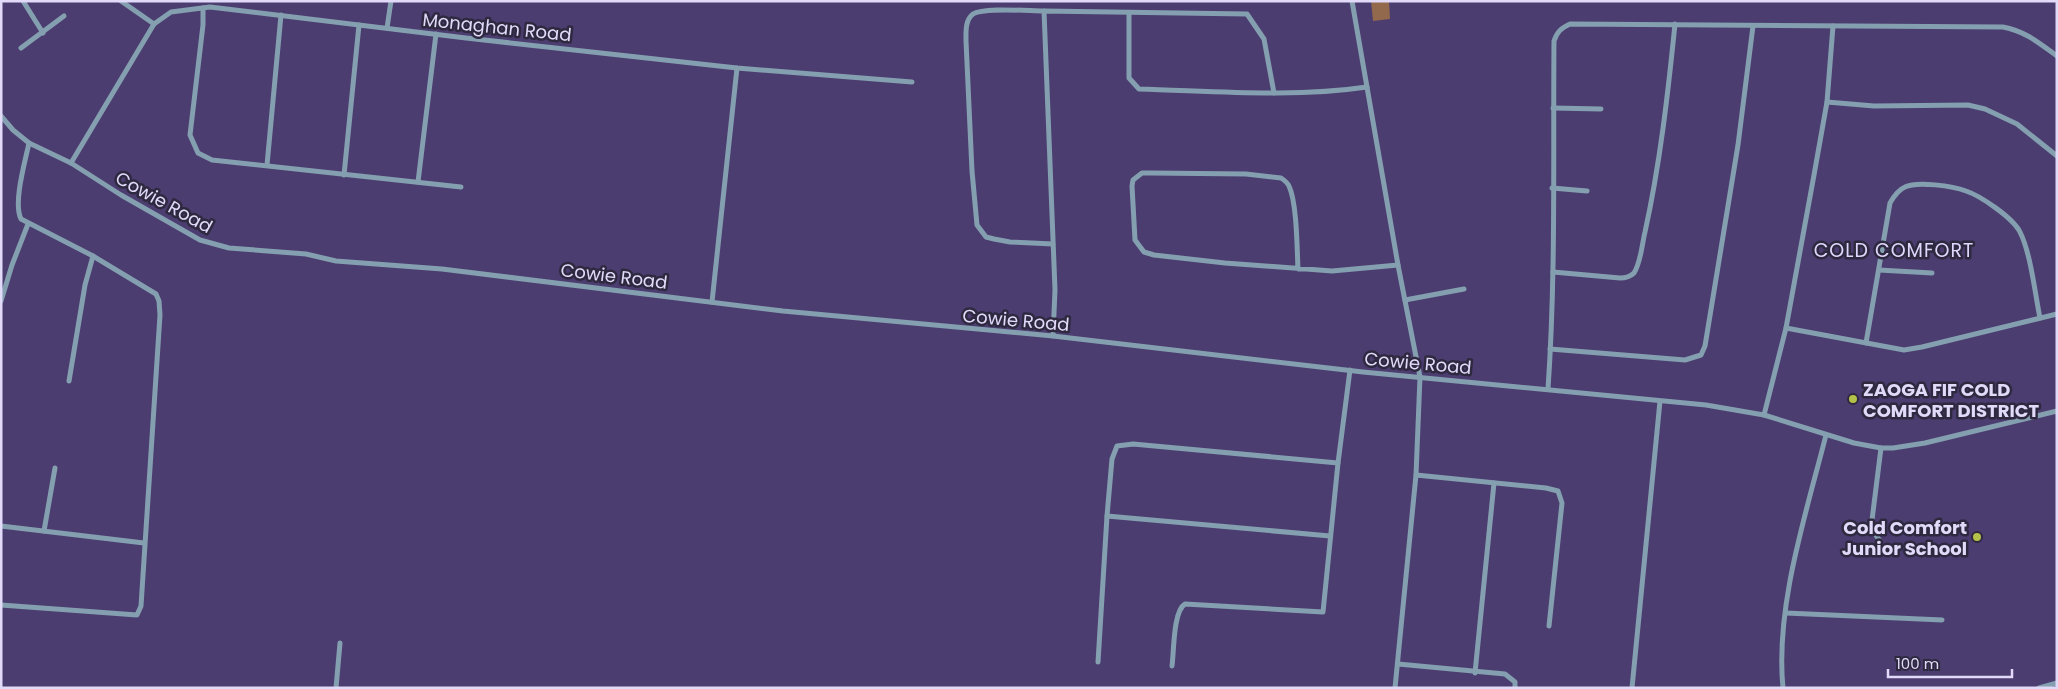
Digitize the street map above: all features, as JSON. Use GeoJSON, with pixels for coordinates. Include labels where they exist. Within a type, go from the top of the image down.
{"type":"FeatureCollection","features":[{"type":"Feature","properties":{"kind":"street"},"geometry":{"type":"LineString","coordinates":[[23,1],[44,33]]}},
{"type":"Feature","properties":{"kind":"street"},"geometry":{"type":"LineString","coordinates":[[120,1],[154,24]]}},
{"type":"Feature","properties":{"kind":"street"},"geometry":{"type":"LineString","coordinates":[[387,28],[391,1]]}},
{"type":"Feature","properties":{"kind":"street"},"geometry":{"type":"LineString","coordinates":[[1352,1],[1398,265],[1420,377],[1416,475],[1395,688]]}},
{"type":"Feature","properties":{"kind":"street","name":"Monaghan Road"},"geometry":{"type":"LineString","coordinates":[[70,163],[154,24],[171,12],[210,7],[738,68],[912,82]]}},
{"type":"Feature","properties":{"kind":"street"},"geometry":{"type":"LineString","coordinates":[[203,8],[203,24],[190,135],[198,153],[212,160],[461,187]]}},
{"type":"Feature","properties":{"kind":"street"},"geometry":{"type":"LineString","coordinates":[[1054,244],[1010,242],[994,239],[986,237],[977,225],[973,189],[966,50],[967,23],[973,14],[985,11],[1044,11],[1247,14],[1264,39],[1274,93]]}},
{"type":"Feature","properties":{"kind":"street"},"geometry":{"type":"LineString","coordinates":[[1044,11],[1054,244],[1053,336]]}},
{"type":"Feature","properties":{"kind":"street"},"geometry":{"type":"LineString","coordinates":[[1128,13],[1129,78],[1139,89],[1274,93],[1344,90],[1367,87]]}},
{"type":"Feature","properties":{"kind":"street"},"geometry":{"type":"LineString","coordinates":[[267,165],[281,15]]}},
{"type":"Feature","properties":{"kind":"street"},"geometry":{"type":"LineString","coordinates":[[21,48],[44,33],[64,16]]}},
{"type":"Feature","properties":{"kind":"street"},"geometry":{"type":"LineString","coordinates":[[1548,389],[1554,272],[1552,188],[1554,41],[1562,28],[1570,24],[2002,27],[2027,34],[2057,56]]}},
{"type":"Feature","properties":{"kind":"street"},"geometry":{"type":"LineString","coordinates":[[1554,272],[1627,278],[1635,271],[1649,212],[1656,170],[1670,80],[1675,24]]}},
{"type":"Feature","properties":{"kind":"street"},"geometry":{"type":"LineString","coordinates":[[344,175],[360,25]]}},
{"type":"Feature","properties":{"kind":"street"},"geometry":{"type":"LineString","coordinates":[[1550,349],[1678,360],[1694,359],[1701,355],[1705,346],[1738,145],[1753,26]]}},
{"type":"Feature","properties":{"kind":"street"},"geometry":{"type":"LineString","coordinates":[[1764,415],[1786,328],[1827,102],[1833,26]]}},
{"type":"Feature","properties":{"kind":"street"},"geometry":{"type":"LineString","coordinates":[[418,182],[436,34]]}},
{"type":"Feature","properties":{"kind":"street"},"geometry":{"type":"LineString","coordinates":[[712,302],[738,68]]}},
{"type":"Feature","properties":{"kind":"street"},"geometry":{"type":"LineString","coordinates":[[1827,102],[1874,106],[1968,105],[1985,109],[2017,124],[2057,156]]}},
{"type":"Feature","properties":{"kind":"street"},"geometry":{"type":"LineString","coordinates":[[1553,108],[1601,109]]}},
{"type":"Feature","properties":{"kind":"street","name":"Cowie Road"},"geometry":{"type":"LineString","coordinates":[[1,116],[12,130],[29,143],[70,163],[121,195],[200,240],[223,246],[306,254],[336,261],[442,269],[956,329],[1053,336],[1350,370],[1706,405],[1764,415],[1854,444],[1881,448],[1925,443],[2057,411]]}},
{"type":"Feature","properties":{"kind":"street"},"geometry":{"type":"LineString","coordinates":[[1,605],[136,615],[141,606],[159,301],[156,294],[93,256],[28,224],[20,218],[19,205],[29,143]]}},
{"type":"Feature","properties":{"kind":"street"},"geometry":{"type":"LineString","coordinates":[[1298,269],[1296,227],[1291,192],[1289,186],[1281,178],[1246,174],[1151,172],[1142,174],[1134,180],[1132,186],[1133,229],[1135,240],[1144,252],[1180,259],[1298,269],[1351,271],[1398,265]]}},
{"type":"Feature","properties":{"kind":"street"},"geometry":{"type":"LineString","coordinates":[[1866,344],[1890,203],[1895,194],[1906,186],[1926,185],[1967,191],[2001,213],[2020,232],[2026,250],[2040,318]]}},
{"type":"Feature","properties":{"kind":"street"},"geometry":{"type":"LineString","coordinates":[[1552,188],[1587,191]]}},
{"type":"Feature","properties":{"kind":"street"},"geometry":{"type":"LineString","coordinates":[[1,301],[12,264],[28,224]]}},
{"type":"Feature","properties":{"kind":"street"},"geometry":{"type":"LineString","coordinates":[[69,381],[85,285],[93,256]]}},
{"type":"Feature","properties":{"kind":"street"},"geometry":{"type":"LineString","coordinates":[[1879,270],[1932,273]]}},
{"type":"Feature","properties":{"kind":"street"},"geometry":{"type":"LineString","coordinates":[[1405,300],[1464,289]]}},
{"type":"Feature","properties":{"kind":"street"},"geometry":{"type":"LineString","coordinates":[[1786,328],[1894,349],[1913,349],[2057,314]]}},
{"type":"Feature","properties":{"kind":"street"},"geometry":{"type":"LineString","coordinates":[[1172,666],[1177,616],[1181,607],[1185,604],[1323,612],[1338,463],[1350,370]]}},
{"type":"Feature","properties":{"kind":"street"},"geometry":{"type":"LineString","coordinates":[[1632,688],[1660,401]]}},
{"type":"Feature","properties":{"kind":"street"},"geometry":{"type":"LineString","coordinates":[[1784,688],[1781,661],[1786,613],[1796,555],[1826,435]]}},
{"type":"Feature","properties":{"kind":"street"},"geometry":{"type":"LineString","coordinates":[[1098,662],[1112,459],[1117,446],[1133,444],[1338,463]]}},
{"type":"Feature","properties":{"kind":"street"},"geometry":{"type":"LineString","coordinates":[[1880,541],[1871,528],[1881,448]]}},
{"type":"Feature","properties":{"kind":"street"},"geometry":{"type":"LineString","coordinates":[[44,531],[55,468]]}},
{"type":"Feature","properties":{"kind":"street"},"geometry":{"type":"LineString","coordinates":[[1416,475],[1546,488],[1558,491],[1562,503],[1549,626]]}},
{"type":"Feature","properties":{"kind":"street"},"geometry":{"type":"LineString","coordinates":[[1475,672],[1494,483]]}},
{"type":"Feature","properties":{"kind":"street"},"geometry":{"type":"LineString","coordinates":[[1107,516],[1330,536]]}},
{"type":"Feature","properties":{"kind":"street"},"geometry":{"type":"LineString","coordinates":[[1,526],[144,543]]}},
{"type":"Feature","properties":{"kind":"street"},"geometry":{"type":"LineString","coordinates":[[1786,613],[1942,620]]}},
{"type":"Feature","properties":{"kind":"street"},"geometry":{"type":"LineString","coordinates":[[336,688],[340,643]]}},
{"type":"Feature","properties":{"kind":"street"},"geometry":{"type":"LineString","coordinates":[[1398,664],[1505,674],[1514,682],[1515,688]]}},
{"type":"Feature","properties":{"kind":"street"},"geometry":{"type":"LineString","coordinates":[[2039,688],[2057,683]]}},
{"type":"Feature","properties":{"kind":"shaded area"},"geometry":{"type":"Polygon","coordinates":[[[1371,1],[1389,1],[1390,19],[1373,21],[1371,1]]]}},
{"type":"Feature","properties":{"kind":"place","name":"ZAOGA FIF COLD COMFORT DISTRICT"},"geometry":{"type":"Point","coordinates":[1853,399]}},
{"type":"Feature","properties":{"kind":"place","name":"Cold Comfort Junior School"},"geometry":{"type":"Point","coordinates":[1977,537]}},
{"type":"Feature","properties":{"kind":"district","name":"COLD COMFORT"},"geometry":{"type":"Point","coordinates":[1894,250]}}]}
